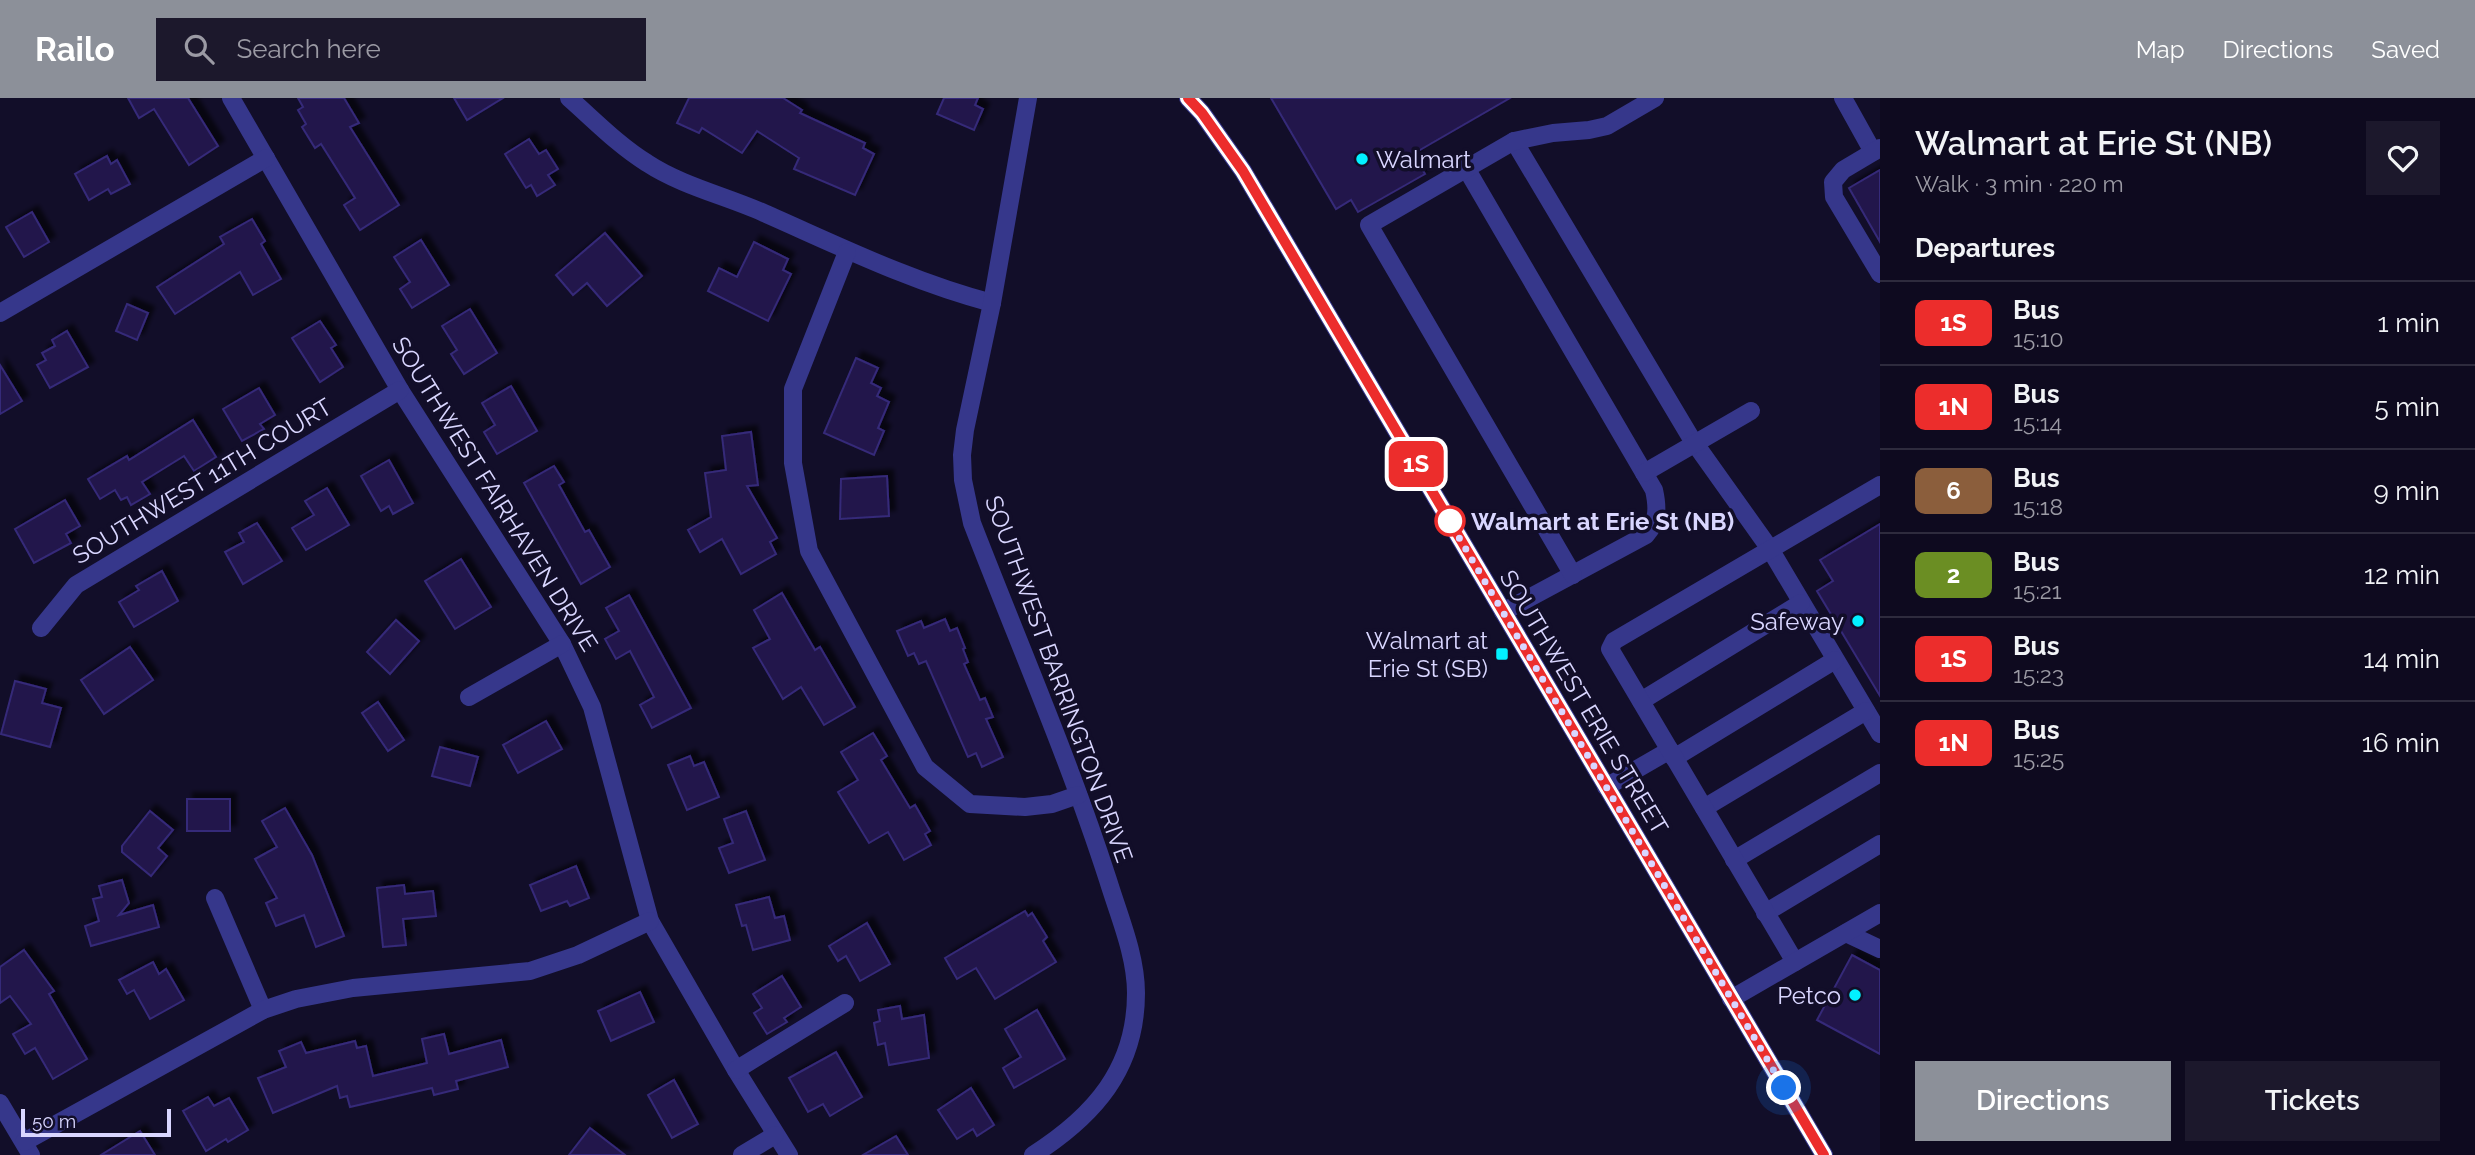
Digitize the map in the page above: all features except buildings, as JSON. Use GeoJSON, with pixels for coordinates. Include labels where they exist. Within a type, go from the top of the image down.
{"type":"FeatureCollection","features":[{"type":"Feature","properties":{"kind":"street","name":"SOUTHWEST FAIRHAVEN DRIVE"},"geometry":{"type":"LineString","coordinates":[[231,98],[400,390],[562,644],[592,707],[650,920],[736,1070],[789,1155]]}},
{"type":"Feature","properties":{"kind":"street"},"geometry":{"type":"LineString","coordinates":[[569,98],[647,164],[847,252],[960,295],[992,303]]}},
{"type":"Feature","properties":{"kind":"street","name":"SOUTHWEST BARRINGTON DRIVE"},"geometry":{"type":"LineString","coordinates":[[1028,98],[992,303],[965,429],[962,455],[967,502],[972,523],[1092,831],[1133,961],[1136,993],[1134,1016],[1124,1058],[1108,1089],[1086,1116],[1059,1139],[1034,1155]]}},
{"type":"Feature","properties":{"kind":"street","name":"SOUTHWEST ERIE STREET"},"geometry":{"type":"LineString","coordinates":[[1188,98],[1202,113],[1243,171],[1824,1155]]}},
{"type":"Feature","properties":{"kind":"street"},"geometry":{"type":"LineString","coordinates":[[1573,575],[1369,225],[1514,141],[1553,132],[1607,126],[1655,98]]}},
{"type":"Feature","properties":{"kind":"street"},"geometry":{"type":"LineString","coordinates":[[1843,98],[1876,150],[1843,170],[1833,182],[1834,197],[1880,274]]}},
{"type":"Feature","properties":{"kind":"street"},"geometry":{"type":"LineString","coordinates":[[1514,141],[1695,443],[1770,550],[1880,734]]}},
{"type":"Feature","properties":{"kind":"street"},"geometry":{"type":"LineString","coordinates":[[0,313],[266,158]]}},
{"type":"Feature","properties":{"kind":"street"},"geometry":{"type":"LineString","coordinates":[[1466,168],[1654,490],[1657,505],[1655,524],[1646,535],[1503,612]]}},
{"type":"Feature","properties":{"kind":"street"},"geometry":{"type":"LineString","coordinates":[[847,252],[793,389],[793,463],[809,551],[925,767],[970,804],[1025,807],[1052,804],[1078,794]]}},
{"type":"Feature","properties":{"kind":"street","name":"SOUTHWEST 11TH COURT"},"geometry":{"type":"LineString","coordinates":[[41,628],[76,585],[400,390]]}},
{"type":"Feature","properties":{"kind":"street"},"geometry":{"type":"LineString","coordinates":[[1644,473],[1751,411]]}},
{"type":"Feature","properties":{"kind":"street"},"geometry":{"type":"LineString","coordinates":[[1795,962],[1610,649],[1614,640],[1880,485]]}},
{"type":"Feature","properties":{"kind":"street"},"geometry":{"type":"LineString","coordinates":[[1640,701],[1801,603]]}},
{"type":"Feature","properties":{"kind":"street"},"geometry":{"type":"LineString","coordinates":[[469,697],[562,644]]}},
{"type":"Feature","properties":{"kind":"street"},"geometry":{"type":"LineString","coordinates":[[1606,787],[1672,754],[1835,660]]}},
{"type":"Feature","properties":{"kind":"street"},"geometry":{"type":"LineString","coordinates":[[1704,808],[1866,711]]}},
{"type":"Feature","properties":{"kind":"street"},"geometry":{"type":"LineString","coordinates":[[1734,860],[1880,773]]}},
{"type":"Feature","properties":{"kind":"street"},"geometry":{"type":"LineString","coordinates":[[1765,913],[1880,844]]}},
{"type":"Feature","properties":{"kind":"street"},"geometry":{"type":"LineString","coordinates":[[215,898],[263,1010]]}},
{"type":"Feature","properties":{"kind":"street"},"geometry":{"type":"LineString","coordinates":[[1731,999],[1880,913]]}},
{"type":"Feature","properties":{"kind":"street"},"geometry":{"type":"LineString","coordinates":[[0,1103],[27,1149],[263,1010],[296,999],[353,988],[530,971],[578,955],[650,920]]}},
{"type":"Feature","properties":{"kind":"street"},"geometry":{"type":"LineString","coordinates":[[1846,933],[1880,949]]}},
{"type":"Feature","properties":{"kind":"street"},"geometry":{"type":"LineString","coordinates":[[736,1070],[845,1003]]}},
{"type":"Feature","properties":{"kind":"street"},"geometry":{"type":"LineString","coordinates":[[743,1155],[775,1135]]}},
{"type":"Feature","properties":{"kind":"bus line","name":"1S"},"geometry":{"type":"LineString","coordinates":[[1188,98],[1202,113],[1243,171],[1824,1155]]}},
{"type":"Feature","properties":{"kind":"place","name":"Walmart"},"geometry":{"type":"Point","coordinates":[1362,159]}},
{"type":"Feature","properties":{"kind":"place","name":"Walmart at Erie St (NB)"},"geometry":{"type":"Point","coordinates":[1450,521]}},
{"type":"Feature","properties":{"kind":"place","name":"Safeway"},"geometry":{"type":"Point","coordinates":[1858,621]}},
{"type":"Feature","properties":{"kind":"place","name":"Walmart at Erie St (SB)"},"geometry":{"type":"Point","coordinates":[1502,654]}},
{"type":"Feature","properties":{"kind":"place","name":"Petco"},"geometry":{"type":"Point","coordinates":[1855,995]}},
{"type":"Feature","properties":{"kind":"route"},"geometry":{"type":"LineString","coordinates":[[1450,521],[1448,519],[1784,1088]]}}]}
